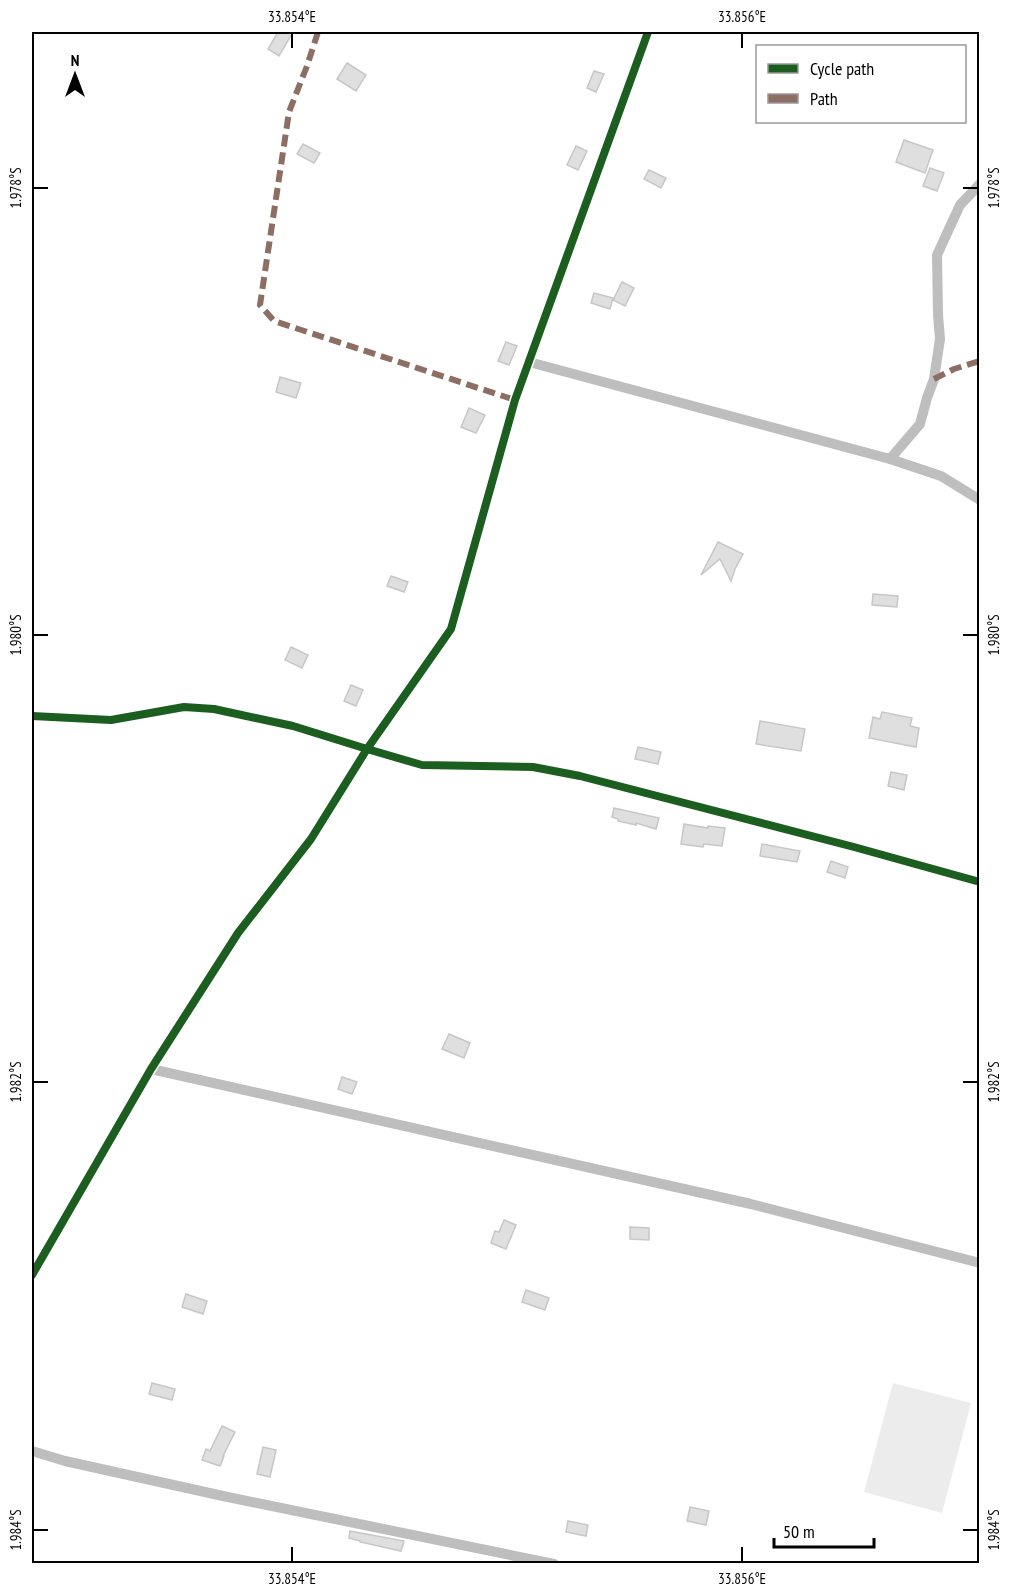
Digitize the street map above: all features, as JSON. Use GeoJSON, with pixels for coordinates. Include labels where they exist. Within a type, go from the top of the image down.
{"type":"FeatureCollection","features":[{"type":"Feature","properties":{"kind":"street"},"geometry":{"type":"LineString","coordinates":[[32,1275],[151,1069],[238,933],[310,839],[367,750],[450,629],[515,400],[648,32]]}},
{"type":"Feature","properties":{"kind":"street"},"geometry":{"type":"LineString","coordinates":[[890,459],[920,424],[934,379],[940,339],[937,255],[960,205],[980,184]]}},
{"type":"Feature","properties":{"kind":"street"},"geometry":{"type":"LineString","coordinates":[[529,362],[890,459],[941,476],[980,500]]}},
{"type":"Feature","properties":{"kind":"street"},"geometry":{"type":"LineString","coordinates":[[32,716],[111,720],[184,707],[214,709],[293,726],[422,765],[533,767],[580,776],[980,882]]}},
{"type":"Feature","properties":{"kind":"street"},"geometry":{"type":"LineString","coordinates":[[151,1069],[752,1204],[980,1263]]}},
{"type":"Feature","properties":{"kind":"street"},"geometry":{"type":"LineString","coordinates":[[32,1451],[65,1461],[223,1496],[554,1563]]}},
{"type":"Feature","properties":{"kind":"shaded area"},"geometry":{"type":"Polygon","coordinates":[[[893,1383],[971,1403],[942,1513],[864,1492],[893,1383]]]}},
{"type":"Feature","properties":{"kind":"building"},"geometry":{"type":"Polygon","coordinates":[[[278,32],[293,32],[279,56],[268,49],[278,32]]]}},
{"type":"Feature","properties":{"kind":"building"},"geometry":{"type":"Polygon","coordinates":[[[347,63],[366,75],[356,91],[337,79],[347,63]]]}},
{"type":"Feature","properties":{"kind":"building"},"geometry":{"type":"Polygon","coordinates":[[[594,71],[604,74],[596,92],[587,88],[594,71]]]}},
{"type":"Feature","properties":{"kind":"building"},"geometry":{"type":"Polygon","coordinates":[[[904,140],[933,150],[925,173],[896,162],[904,140]]]}},
{"type":"Feature","properties":{"kind":"building"},"geometry":{"type":"Polygon","coordinates":[[[303,144],[320,153],[314,163],[297,154],[303,144]]]}},
{"type":"Feature","properties":{"kind":"building"},"geometry":{"type":"Polygon","coordinates":[[[576,146],[587,151],[578,170],[567,165],[576,146]]]}},
{"type":"Feature","properties":{"kind":"building"},"geometry":{"type":"Polygon","coordinates":[[[930,168],[944,173],[937,191],[923,186],[930,168]]]}},
{"type":"Feature","properties":{"kind":"building"},"geometry":{"type":"Polygon","coordinates":[[[649,170],[666,178],[661,188],[644,179],[649,170]]]}},
{"type":"Feature","properties":{"kind":"building"},"geometry":{"type":"Polygon","coordinates":[[[622,282],[634,288],[625,306],[613,300],[622,282]]]}},
{"type":"Feature","properties":{"kind":"building"},"geometry":{"type":"Polygon","coordinates":[[[594,293],[613,298],[610,309],[591,303],[594,293]]]}},
{"type":"Feature","properties":{"kind":"building"},"geometry":{"type":"Polygon","coordinates":[[[506,342],[517,346],[509,365],[498,361],[506,342]]]}},
{"type":"Feature","properties":{"kind":"building"},"geometry":{"type":"Polygon","coordinates":[[[280,377],[301,383],[296,398],[276,392],[280,377]]]}},
{"type":"Feature","properties":{"kind":"building"},"geometry":{"type":"Polygon","coordinates":[[[469,408],[485,415],[476,433],[461,427],[469,408]]]}},
{"type":"Feature","properties":{"kind":"building"},"geometry":{"type":"Polygon","coordinates":[[[718,542],[743,554],[731,581],[720,559],[701,575],[718,542]]]}},
{"type":"Feature","properties":{"kind":"building"},"geometry":{"type":"Polygon","coordinates":[[[391,576],[408,582],[404,592],[387,586],[391,576]]]}},
{"type":"Feature","properties":{"kind":"building"},"geometry":{"type":"Polygon","coordinates":[[[873,594],[898,596],[897,607],[872,605],[873,594]]]}},
{"type":"Feature","properties":{"kind":"building"},"geometry":{"type":"Polygon","coordinates":[[[291,647],[308,655],[302,668],[285,660],[291,647]]]}},
{"type":"Feature","properties":{"kind":"building"},"geometry":{"type":"Polygon","coordinates":[[[351,685],[363,690],[356,706],[344,701],[351,685]]]}},
{"type":"Feature","properties":{"kind":"building"},"geometry":{"type":"Polygon","coordinates":[[[882,712],[912,718],[910,726],[919,728],[916,747],[869,738],[873,717],[880,719],[882,712]]]}},
{"type":"Feature","properties":{"kind":"building"},"geometry":{"type":"Polygon","coordinates":[[[760,721],[805,729],[801,751],[756,744],[760,721]]]}},
{"type":"Feature","properties":{"kind":"building"},"geometry":{"type":"Polygon","coordinates":[[[638,747],[661,752],[658,764],[635,759],[638,747]]]}},
{"type":"Feature","properties":{"kind":"building"},"geometry":{"type":"Polygon","coordinates":[[[891,772],[907,775],[904,790],[888,786],[891,772]]]}},
{"type":"Feature","properties":{"kind":"building"},"geometry":{"type":"Polygon","coordinates":[[[614,808],[659,818],[656,829],[618,821],[612,817],[614,808]]]}},
{"type":"Feature","properties":{"kind":"building"},"geometry":{"type":"Polygon","coordinates":[[[684,824],[725,828],[722,846],[704,844],[703,847],[681,844],[684,824]]]}},
{"type":"Feature","properties":{"kind":"building"},"geometry":{"type":"Polygon","coordinates":[[[762,844],[800,851],[797,862],[760,856],[762,844]]]}},
{"type":"Feature","properties":{"kind":"building"},"geometry":{"type":"Polygon","coordinates":[[[831,861],[848,867],[845,878],[827,872],[831,861]]]}},
{"type":"Feature","properties":{"kind":"building"},"geometry":{"type":"Polygon","coordinates":[[[449,1034],[470,1043],[464,1058],[442,1049],[449,1034]]]}},
{"type":"Feature","properties":{"kind":"building"},"geometry":{"type":"Polygon","coordinates":[[[342,1077],[357,1082],[352,1094],[338,1089],[342,1077]]]}},
{"type":"Feature","properties":{"kind":"building"},"geometry":{"type":"Polygon","coordinates":[[[504,1220],[516,1225],[506,1249],[491,1243],[495,1231],[499,1232],[504,1220]]]}},
{"type":"Feature","properties":{"kind":"building"},"geometry":{"type":"Polygon","coordinates":[[[630,1227],[649,1228],[649,1240],[630,1239],[630,1227]]]}},
{"type":"Feature","properties":{"kind":"building"},"geometry":{"type":"Polygon","coordinates":[[[526,1290],[549,1298],[545,1310],[522,1302],[526,1290]]]}},
{"type":"Feature","properties":{"kind":"building"},"geometry":{"type":"Polygon","coordinates":[[[186,1294],[207,1301],[203,1314],[182,1307],[186,1294]]]}},
{"type":"Feature","properties":{"kind":"building"},"geometry":{"type":"Polygon","coordinates":[[[152,1383],[175,1389],[172,1400],[149,1394],[152,1383]]]}},
{"type":"Feature","properties":{"kind":"building"},"geometry":{"type":"Polygon","coordinates":[[[222,1426],[235,1432],[220,1466],[202,1460],[206,1449],[210,1451],[222,1426]]]}},
{"type":"Feature","properties":{"kind":"building"},"geometry":{"type":"Polygon","coordinates":[[[263,1447],[276,1450],[270,1477],[257,1474],[263,1447]]]}},
{"type":"Feature","properties":{"kind":"building"},"geometry":{"type":"Polygon","coordinates":[[[690,1507],[709,1511],[706,1525],[687,1521],[690,1507]]]}},
{"type":"Feature","properties":{"kind":"building"},"geometry":{"type":"Polygon","coordinates":[[[568,1521],[588,1525],[586,1536],[566,1532],[568,1521]]]}},
{"type":"Feature","properties":{"kind":"building"},"geometry":{"type":"Polygon","coordinates":[[[350,1531],[404,1541],[401,1551],[349,1538],[350,1531]]]}},
{"type":"Feature","properties":{"kind":"marked path"},"geometry":{"type":"LineString","coordinates":[[318,32],[289,112],[260,305],[274,321],[515,400]]}},
{"type":"Feature","properties":{"kind":"marked path"},"geometry":{"type":"LineString","coordinates":[[934,379],[954,369],[980,361]]}},
{"type":"Feature","properties":{"kind":"cycle path"},"geometry":{"type":"LineString","coordinates":[[32,1275],[151,1069],[238,933],[311,839],[367,749],[451,629],[515,400],[648,32]]}},
{"type":"Feature","properties":{"kind":"cycle path"},"geometry":{"type":"LineString","coordinates":[[32,716],[111,720],[184,707],[214,709],[293,726],[422,765],[533,767],[580,776],[980,882]]}}]}
